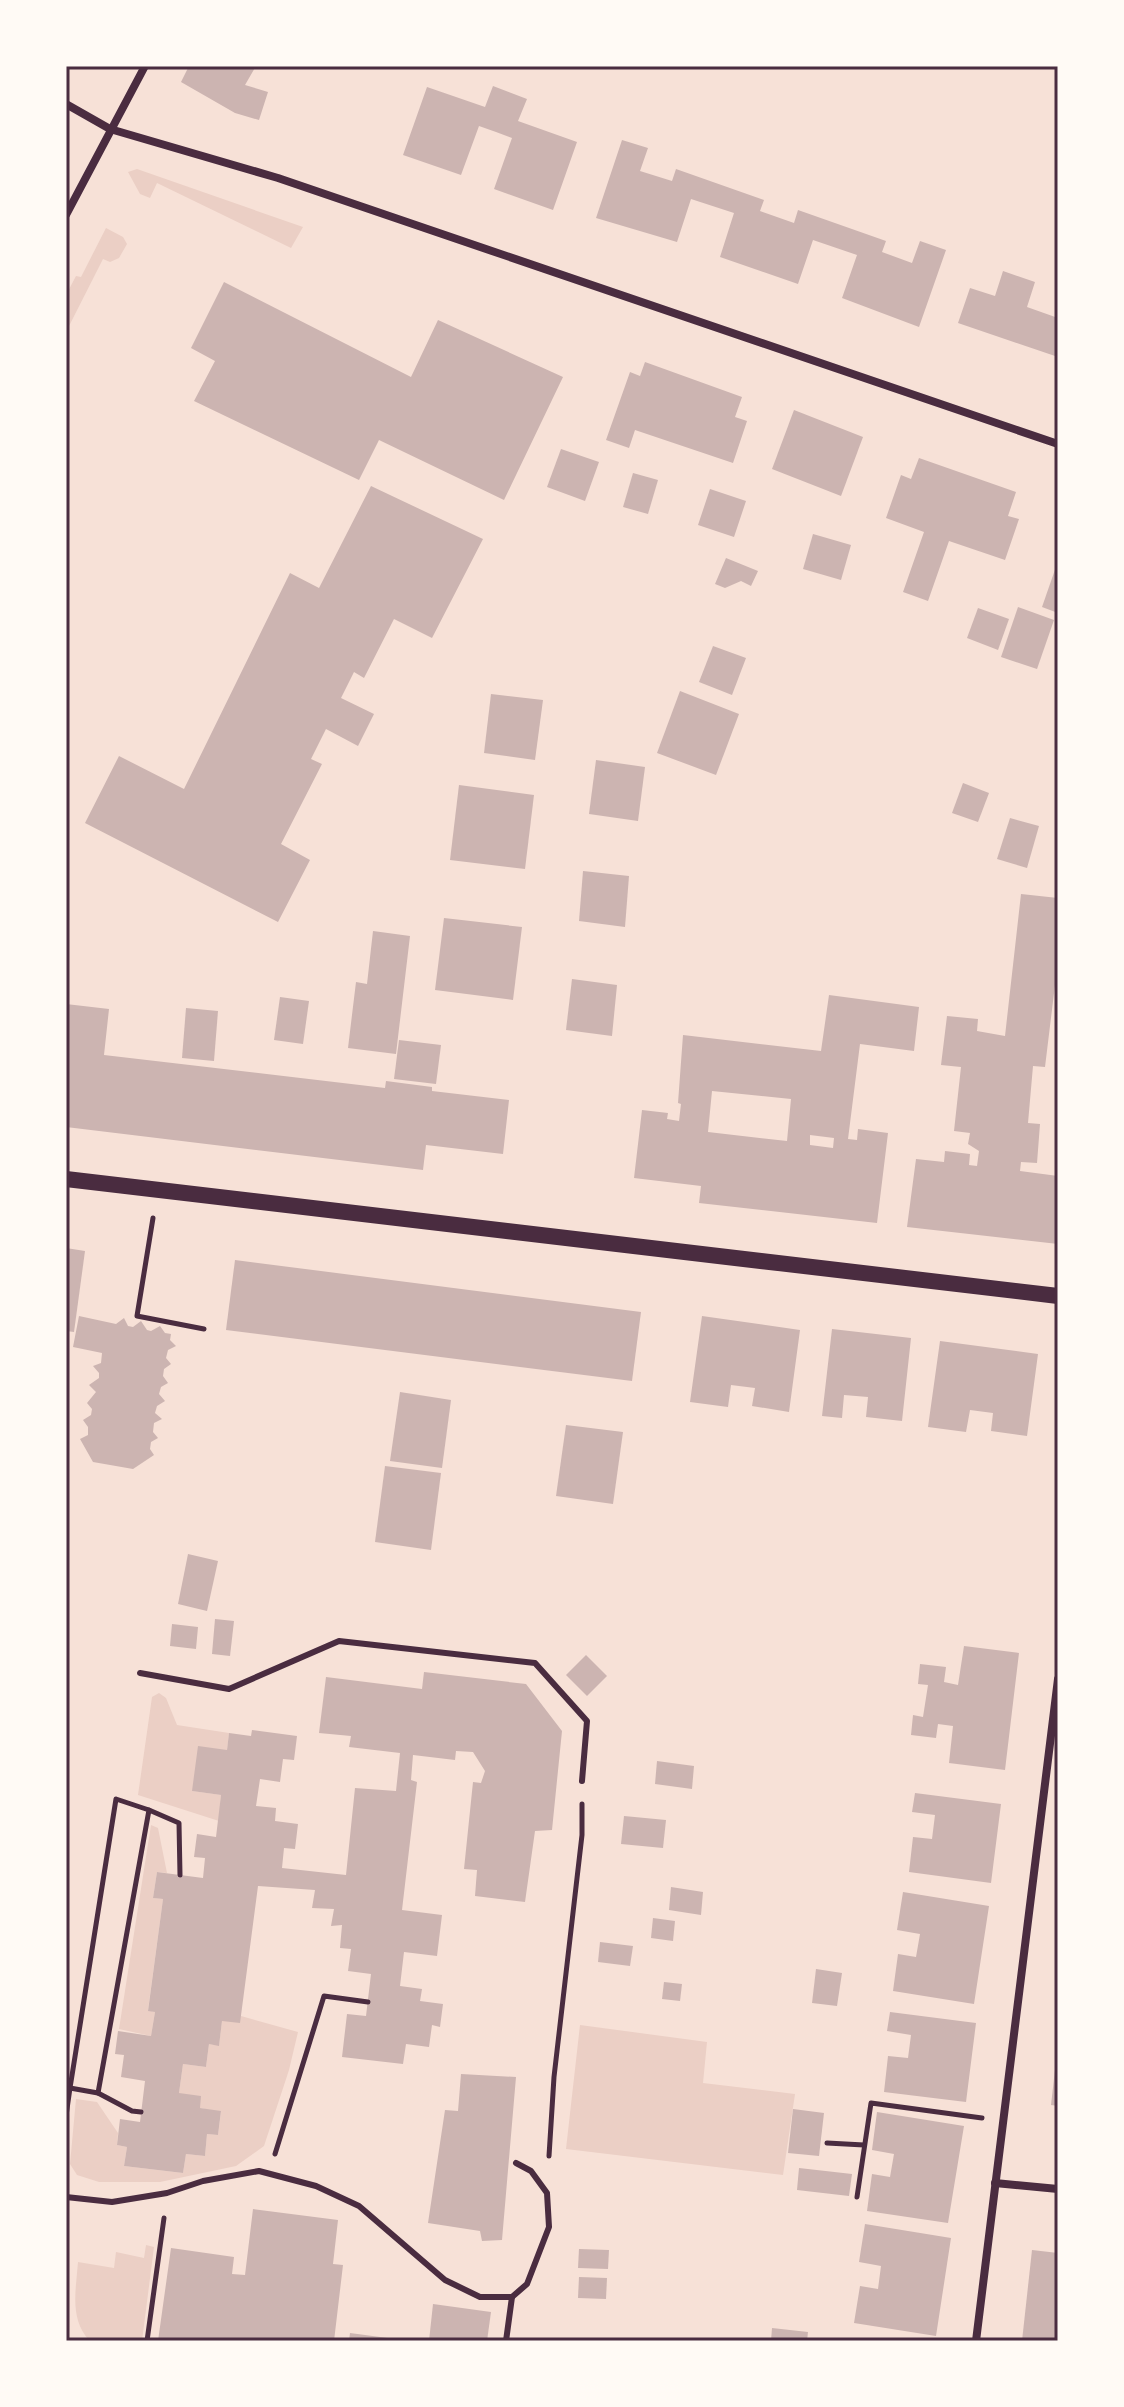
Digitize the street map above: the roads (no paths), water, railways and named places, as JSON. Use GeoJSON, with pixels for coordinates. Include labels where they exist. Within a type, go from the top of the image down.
{"type":"FeatureCollection","features":[{"type":"Feature","properties":{"kind":"main road"},"geometry":{"type":"LineString","coordinates":[[66,1179],[1058,1296]]}},
{"type":"Feature","properties":{"kind":"street"},"geometry":{"type":"LineString","coordinates":[[66,215],[145,66]]}},
{"type":"Feature","properties":{"kind":"street"},"geometry":{"type":"LineString","coordinates":[[66,104],[110,129],[278,178],[1058,444]]}},
{"type":"Feature","properties":{"kind":"street"},"geometry":{"type":"LineString","coordinates":[[976,2341],[1058,1679]]}},
{"type":"Feature","properties":{"kind":"street"},"geometry":{"type":"LineString","coordinates":[[995,2183],[1058,2189]]}},
{"type":"Feature","properties":{"kind":"lane"},"geometry":{"type":"LineString","coordinates":[[140,1673],[229,1689],[339,1641],[535,1663],[587,1721],[582,1781]]}},
{"type":"Feature","properties":{"kind":"lane"},"geometry":{"type":"LineString","coordinates":[[66,2197],[112,2202],[167,2193],[259,2171],[316,2186],[359,2206],[445,2280],[480,2297],[512,2297],[527,2284],[549,2227],[547,2193],[531,2171],[516,2163]]}},
{"type":"Feature","properties":{"kind":"lane"},"geometry":{"type":"LineString","coordinates":[[506,2341],[512,2297]]}}]}
